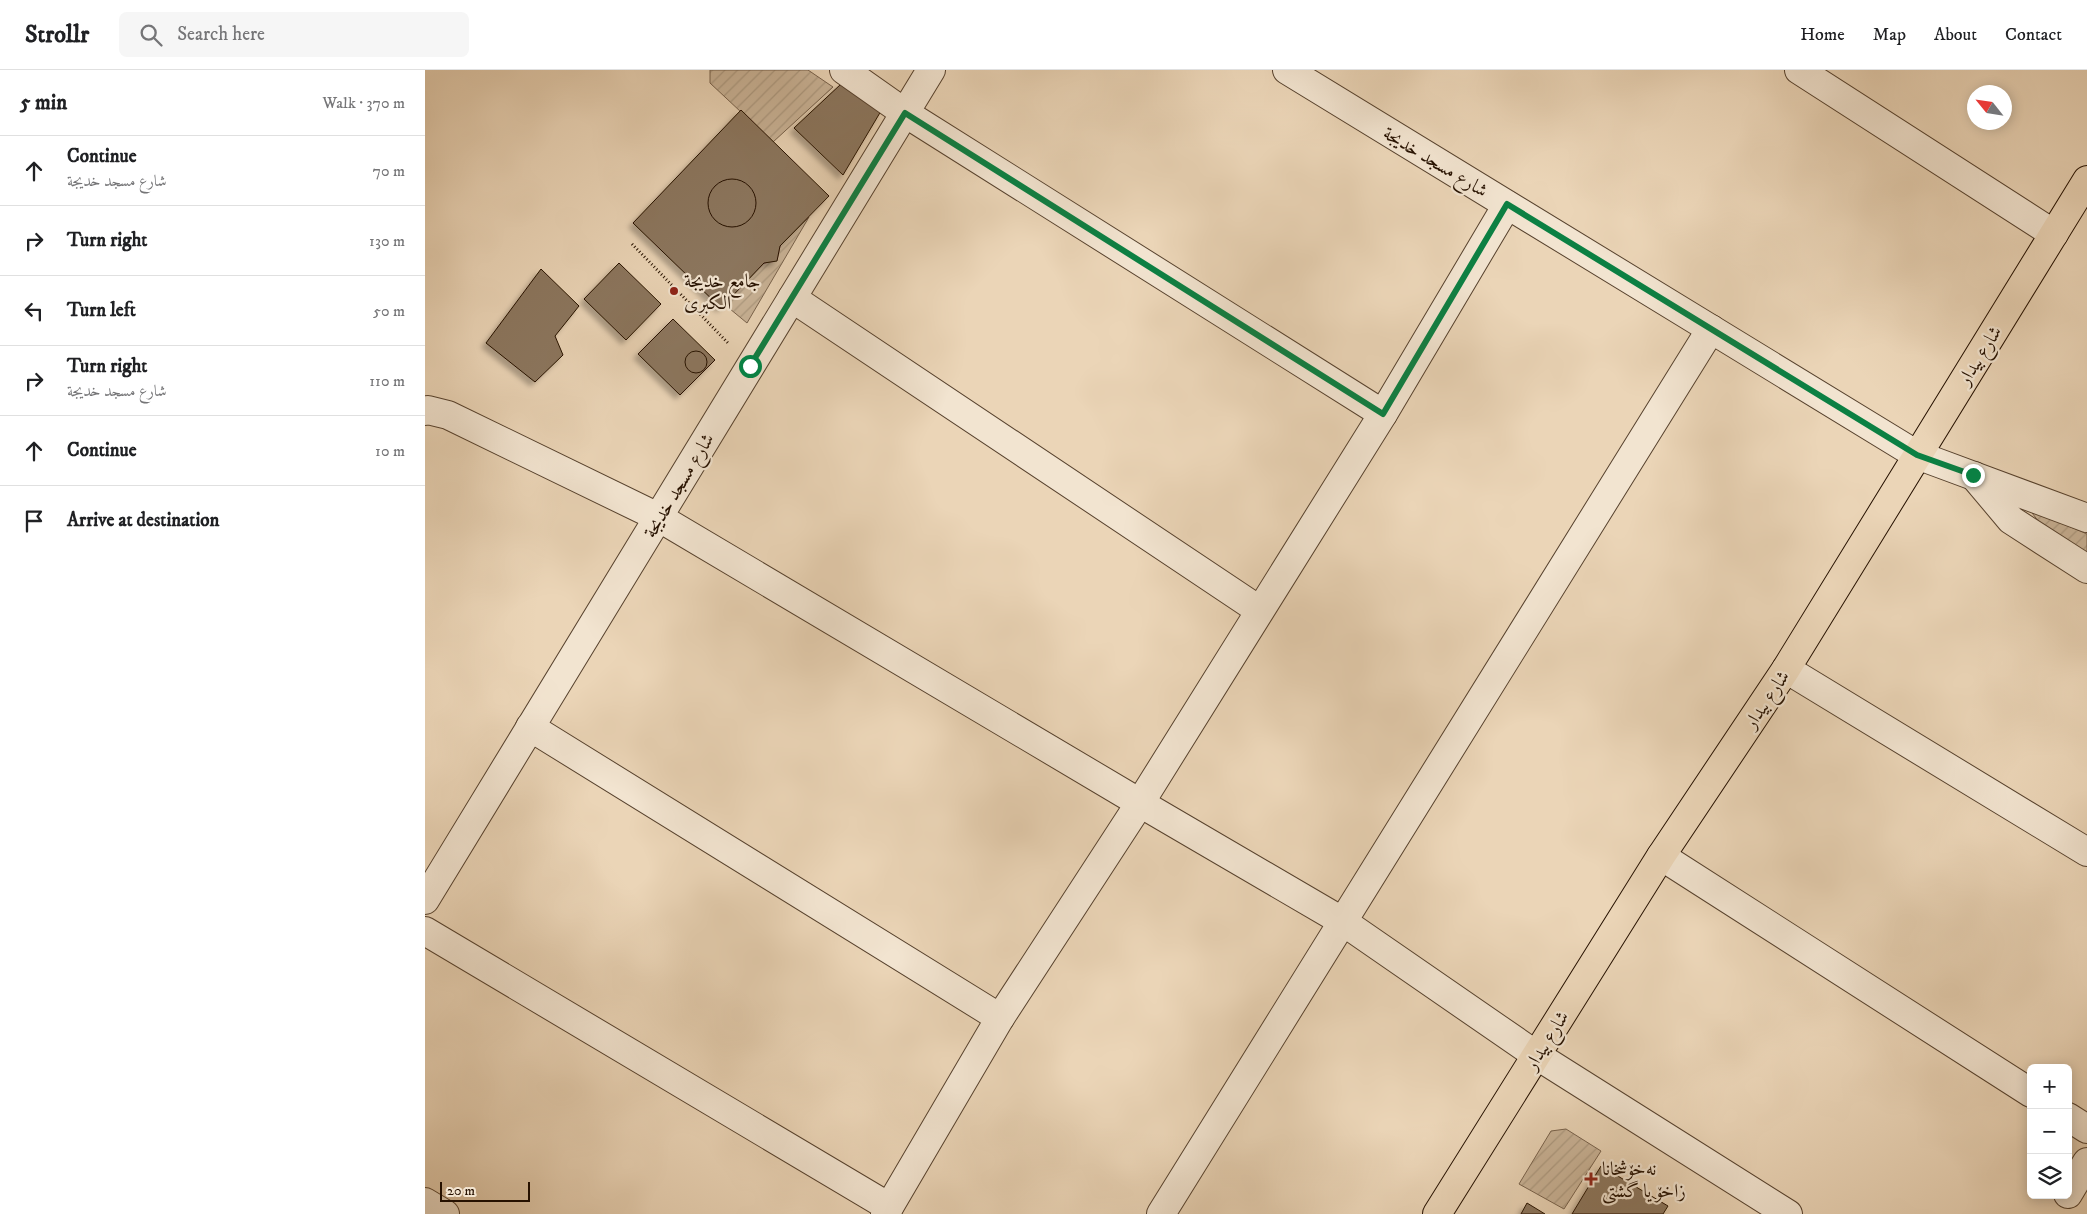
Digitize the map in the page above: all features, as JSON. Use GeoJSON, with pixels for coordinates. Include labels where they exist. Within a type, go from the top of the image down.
{"type":"FeatureCollection","features":[{"type":"Feature","properties":{"kind":"main road","name":"شارع بيدار"},"geometry":{"type":"LineString","coordinates":[[1437,1214],[1661,856],[1786,669],[2087,180]]}},
{"type":"Feature","properties":{"kind":"street"},"geometry":{"type":"LineString","coordinates":[[844,70],[905,113],[1383,414]]}},
{"type":"Feature","properties":{"kind":"street","name":"شارع مسجد خديجة"},"geometry":{"type":"LineString","coordinates":[[425,900],[931,70]]}},
{"type":"Feature","properties":{"kind":"street"},"geometry":{"type":"LineString","coordinates":[[1799,70],[2054,234]]}},
{"type":"Feature","properties":{"kind":"street","name":"شارع مسجد خديجة"},"geometry":{"type":"LineString","coordinates":[[1291,71],[1917,455],[2087,518]]}},
{"type":"Feature","properties":{"kind":"street"},"geometry":{"type":"LineString","coordinates":[[425,931],[887,1211],[1000,1018],[1140,804],[1259,610],[1383,414],[1507,204]]}},
{"type":"Feature","properties":{"kind":"street"},"geometry":{"type":"LineString","coordinates":[[792,298],[1259,610]]}},
{"type":"Feature","properties":{"kind":"street"},"geometry":{"type":"LineString","coordinates":[[1161,1214],[1711,329]]}},
{"type":"Feature","properties":{"kind":"street"},"geometry":{"type":"LineString","coordinates":[[425,411],[448,414],[658,517],[1140,804],[1342,921],[1537,1055],[1788,1214]]}},
{"type":"Feature","properties":{"kind":"street"},"geometry":{"type":"LineString","coordinates":[[1973,475],[2011,520],[2087,569]]}},
{"type":"Feature","properties":{"kind":"street"},"geometry":{"type":"LineString","coordinates":[[1786,669],[2087,852]]}},
{"type":"Feature","properties":{"kind":"street"},"geometry":{"type":"LineString","coordinates":[[530,727],[1000,1018]]}},
{"type":"Feature","properties":{"kind":"street"},"geometry":{"type":"LineString","coordinates":[[1661,856],[2027,1090]]}},
{"type":"Feature","properties":{"kind":"street"},"geometry":{"type":"LineString","coordinates":[[2072,1121],[2087,1130]]}},
{"type":"Feature","properties":{"kind":"street"},"geometry":{"type":"LineString","coordinates":[[2072,1188],[2087,1162]]}},
{"type":"Feature","properties":{"kind":"street"},"geometry":{"type":"LineString","coordinates":[[2057,1214],[2066,1199]]}},
{"type":"Feature","properties":{"kind":"street"},"geometry":{"type":"LineString","coordinates":[[425,1202],[445,1214]]}},
{"type":"Feature","properties":{"kind":"path"},"geometry":{"type":"LineString","coordinates":[[632,244],[750,366]]}},
{"type":"Feature","properties":{"kind":"shaded area"},"geometry":{"type":"Polygon","coordinates":[[[710,70],[808,70],[833,87],[773,142],[710,83],[710,70]]]}},
{"type":"Feature","properties":{"kind":"shaded area"},"geometry":{"type":"Polygon","coordinates":[[[809,217],[747,323],[724,304],[764,263],[777,260],[780,246],[809,217]]]}},
{"type":"Feature","properties":{"kind":"shaded area"},"geometry":{"type":"Polygon","coordinates":[[[2029,509],[2087,534],[2087,555],[2042,526],[2029,509]]]}},
{"type":"Feature","properties":{"kind":"shaded area"},"geometry":{"type":"Polygon","coordinates":[[[1566,1129],[1601,1151],[1564,1209],[1519,1184],[1551,1131],[1566,1129]]]}},
{"type":"Feature","properties":{"kind":"building"},"geometry":{"type":"Polygon","coordinates":[[[841,84],[881,111],[843,175],[794,128],[841,84]]]}},
{"type":"Feature","properties":{"kind":"building"},"geometry":{"type":"Polygon","coordinates":[[[741,110],[829,196],[780,246],[777,261],[764,263],[721,308],[633,223],[741,110]]]}},
{"type":"Feature","properties":{"kind":"building"},"geometry":{"type":"Polygon","coordinates":[[[727,179],[737,179],[746,183],[752,189],[755,194],[755,212],[746,223],[737,227],[727,227],[718,223],[712,217],[708,208],[708,198],[712,189],[718,183],[727,179]]]}},
{"type":"Feature","properties":{"kind":"building"},"geometry":{"type":"Polygon","coordinates":[[[619,263],[661,304],[626,340],[584,299],[619,263]]]}},
{"type":"Feature","properties":{"kind":"building"},"geometry":{"type":"Polygon","coordinates":[[[541,269],[579,306],[555,336],[563,355],[535,382],[486,343],[541,269]]]}},
{"type":"Feature","properties":{"kind":"building"},"geometry":{"type":"Polygon","coordinates":[[[673,319],[715,360],[680,395],[638,354],[673,319]]]}},
{"type":"Feature","properties":{"kind":"building"},"geometry":{"type":"Polygon","coordinates":[[[696,351],[704,354],[707,362],[704,370],[696,373],[688,370],[685,362],[688,354],[696,351]]]}},
{"type":"Feature","properties":{"kind":"building"},"geometry":{"type":"Polygon","coordinates":[[[1601,1166],[1668,1206],[1663,1214],[1572,1214],[1601,1166]]]}},
{"type":"Feature","properties":{"kind":"building"},"geometry":{"type":"Polygon","coordinates":[[[1527,1203],[1545,1214],[1521,1214],[1527,1203]]]}},
{"type":"Feature","properties":{"kind":"place","name":"جامع خديجة الكبرى"},"geometry":{"type":"Point","coordinates":[674,291]}},
{"type":"Feature","properties":{"kind":"place","name":"نەخۆشخانا زاخۆ یا گشتی"},"geometry":{"type":"Point","coordinates":[1591,1179]}},
{"type":"Feature","properties":{"kind":"route"},"geometry":{"type":"LineString","coordinates":[[750,366],[905,113],[1383,414],[1507,204],[1917,455],[1973,475]]}}]}
